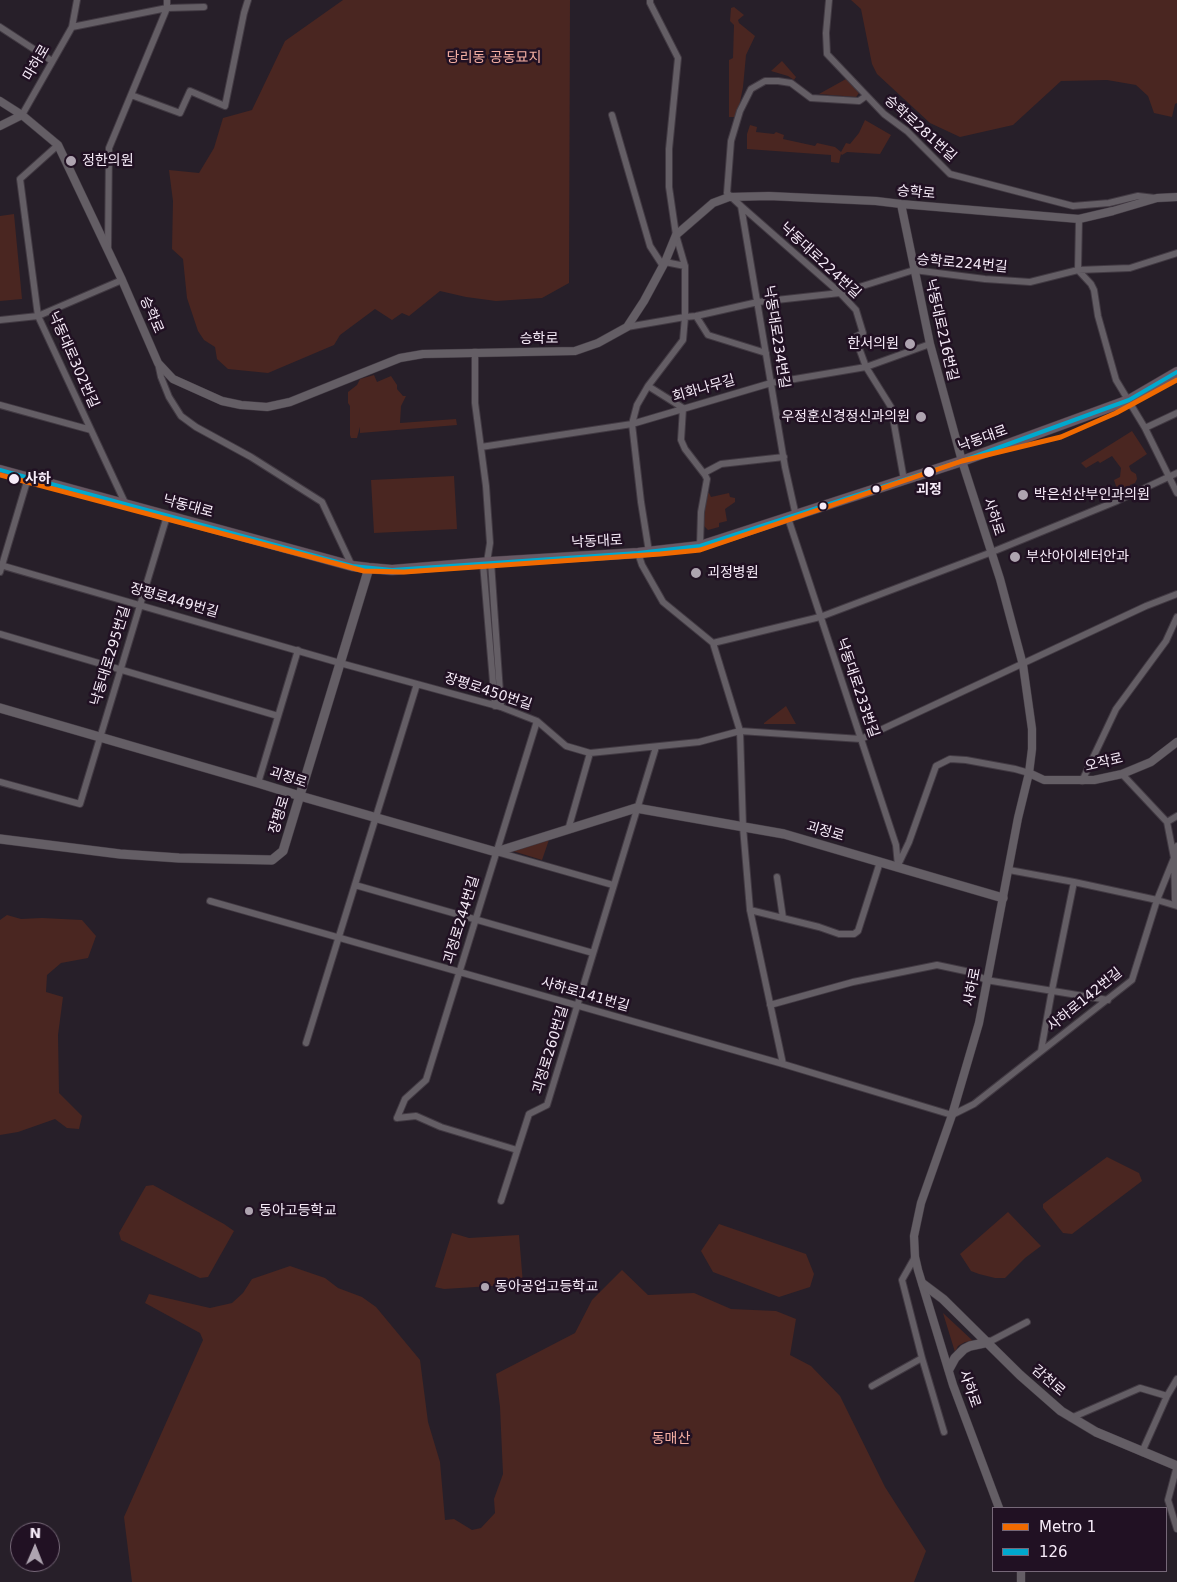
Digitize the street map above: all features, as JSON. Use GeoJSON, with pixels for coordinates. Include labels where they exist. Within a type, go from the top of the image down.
{"type":"FeatureCollection","features":[{"type":"Feature","properties":{"kind":"main road","name":"낙동대로"},"geometry":{"type":"LineString","coordinates":[[0,470],[352,566],[392,570],[638,553],[700,546],[962,461],[1129,400],[1177,372]]}},
{"type":"Feature","properties":{"kind":"main road","name":"장평로"},"geometry":{"type":"LineString","coordinates":[[0,839],[120,854],[179,858],[272,860],[283,851],[369,568]]}},
{"type":"Feature","properties":{"kind":"main road","name":"괴정로"},"geometry":{"type":"LineString","coordinates":[[0,708],[496,852],[636,808],[784,834],[1003,898]]}},
{"type":"Feature","properties":{"kind":"main road","name":"감천로"},"geometry":{"type":"LineString","coordinates":[[923,1284],[943,1299],[989,1342],[1020,1375],[1071,1418],[1096,1432],[1177,1466]]}},
{"type":"Feature","properties":{"kind":"main road"},"geometry":{"type":"LineString","coordinates":[[949,1369],[964,1349],[989,1342]]}},
{"type":"Feature","properties":{"kind":"street","name":"마하로"},"geometry":{"type":"LineString","coordinates":[[22,114],[72,27],[77,0]]}},
{"type":"Feature","properties":{"kind":"street"},"geometry":{"type":"LineString","coordinates":[[108,251],[109,148],[167,8],[167,0]]}},
{"type":"Feature","properties":{"kind":"street"},"geometry":{"type":"LineString","coordinates":[[131,94],[180,113],[190,92],[225,106],[248,0]]}},
{"type":"Feature","properties":{"kind":"street"},"geometry":{"type":"LineString","coordinates":[[649,552],[632,424],[637,405],[648,386],[683,340],[685,317],[685,266],[676,235],[669,187],[668,149],[678,58],[650,0]]}},
{"type":"Feature","properties":{"kind":"street","name":"승학로281번길"},"geometry":{"type":"LineString","coordinates":[[829,0],[826,33],[827,54],[884,114],[907,131],[950,174],[1073,206],[1109,203],[1138,196],[1157,198]]}},
{"type":"Feature","properties":{"kind":"street"},"geometry":{"type":"LineString","coordinates":[[72,27],[167,8],[204,7]]}},
{"type":"Feature","properties":{"kind":"street"},"geometry":{"type":"LineString","coordinates":[[0,27],[52,61]]}},
{"type":"Feature","properties":{"kind":"street"},"geometry":{"type":"LineString","coordinates":[[741,206],[729,197],[727,193],[731,141],[740,111],[751,89],[765,81],[778,81],[790,83],[811,98],[859,101],[866,96]]}},
{"type":"Feature","properties":{"kind":"street","name":"승학로"},"geometry":{"type":"LineString","coordinates":[[0,101],[22,114],[58,145],[122,280],[158,363],[173,380],[222,401],[241,405],[267,407],[290,402],[400,358],[423,354],[575,351],[598,343],[627,327],[664,264],[676,235],[713,203],[729,197],[769,196],[876,201],[1079,219],[1157,198],[1177,197]]}},
{"type":"Feature","properties":{"kind":"street"},"geometry":{"type":"LineString","coordinates":[[0,126],[22,114]]}},
{"type":"Feature","properties":{"kind":"street"},"geometry":{"type":"LineString","coordinates":[[612,115],[650,246],[664,264],[685,266]]}},
{"type":"Feature","properties":{"kind":"street","name":"낙동대로302번길"},"geometry":{"type":"LineString","coordinates":[[58,145],[20,178],[38,316],[126,505]]}},
{"type":"Feature","properties":{"kind":"street","name":"낙동대로216번길"},"geometry":{"type":"LineString","coordinates":[[900,204],[930,344],[962,461]]}},
{"type":"Feature","properties":{"kind":"street","name":"낙동대로224번길"},"geometry":{"type":"LineString","coordinates":[[741,206],[840,293],[856,310],[863,333],[855,337],[866,367],[891,406],[904,480]]}},
{"type":"Feature","properties":{"kind":"street","name":"낙동대로234번길"},"geometry":{"type":"LineString","coordinates":[[741,206],[784,458],[792,517]]}},
{"type":"Feature","properties":{"kind":"street"},"geometry":{"type":"LineString","coordinates":[[1079,219],[1078,270],[1094,290],[1098,316],[1116,380],[1145,428],[1177,493]]}},
{"type":"Feature","properties":{"kind":"street","name":"승학로224번길"},"geometry":{"type":"LineString","coordinates":[[627,327],[696,316],[758,302],[840,293],[914,270],[985,279],[1030,282],[1078,270],[1130,268],[1177,254]]}},
{"type":"Feature","properties":{"kind":"street"},"geometry":{"type":"LineString","coordinates":[[0,320],[38,316],[122,280]]}},
{"type":"Feature","properties":{"kind":"street"},"geometry":{"type":"LineString","coordinates":[[696,316],[708,335],[766,353]]}},
{"type":"Feature","properties":{"kind":"street","name":"회화나무길"},"geometry":{"type":"LineString","coordinates":[[481,447],[632,424],[771,383],[866,367],[930,344]]}},
{"type":"Feature","properties":{"kind":"street"},"geometry":{"type":"LineString","coordinates":[[475,352],[476,403],[490,543],[487,562],[498,706]]}},
{"type":"Feature","properties":{"kind":"street"},"geometry":{"type":"LineString","coordinates":[[158,363],[169,397],[181,416],[196,427],[251,457],[322,502],[352,566]]}},
{"type":"Feature","properties":{"kind":"street"},"geometry":{"type":"LineString","coordinates":[[648,386],[683,408],[681,440],[685,449],[707,479],[701,512],[700,546]]}},
{"type":"Feature","properties":{"kind":"street"},"geometry":{"type":"LineString","coordinates":[[0,405],[91,430]]}},
{"type":"Feature","properties":{"kind":"street"},"geometry":{"type":"LineString","coordinates":[[1145,428],[1177,413]]}},
{"type":"Feature","properties":{"kind":"street"},"geometry":{"type":"LineString","coordinates":[[704,473],[721,464],[784,458]]}},
{"type":"Feature","properties":{"kind":"street","name":"사하로"},"geometry":{"type":"LineString","coordinates":[[962,461],[992,552],[1023,665],[1032,728],[1032,749],[1029,774],[1018,818],[979,1023],[952,1115],[917,1216],[914,1236],[915,1257],[949,1369],[999,1507]]}},
{"type":"Feature","properties":{"kind":"street"},"geometry":{"type":"LineString","coordinates":[[713,643],[820,617],[992,552],[1117,501],[1177,473]]}},
{"type":"Feature","properties":{"kind":"street"},"geometry":{"type":"LineString","coordinates":[[1,568],[28,478]]}},
{"type":"Feature","properties":{"kind":"street","name":"낙동대로295번길"},"geometry":{"type":"LineString","coordinates":[[0,782],[80,804],[167,516]]}},
{"type":"Feature","properties":{"kind":"street","name":"낙동대로233번길"},"geometry":{"type":"LineString","coordinates":[[792,517],[820,617],[896,845],[898,866]]}},
{"type":"Feature","properties":{"kind":"street"},"geometry":{"type":"LineString","coordinates":[[638,553],[642,565],[663,602],[713,643],[740,731],[743,827],[750,910],[783,1064]]}},
{"type":"Feature","properties":{"kind":"street","name":"장평로449번길"},"geometry":{"type":"LineString","coordinates":[[1,568],[140,604],[340,663]]}},
{"type":"Feature","properties":{"kind":"street"},"geometry":{"type":"LineString","coordinates":[[861,739],[1146,606],[1177,594]]}},
{"type":"Feature","properties":{"kind":"street"},"geometry":{"type":"LineString","coordinates":[[1082,781],[1116,709],[1166,641],[1177,617]]}},
{"type":"Feature","properties":{"kind":"street"},"geometry":{"type":"LineString","coordinates":[[0,634],[278,716]]}},
{"type":"Feature","properties":{"kind":"street"},"geometry":{"type":"LineString","coordinates":[[258,783],[298,650]]}},
{"type":"Feature","properties":{"kind":"street","name":"장평로450번길"},"geometry":{"type":"LineString","coordinates":[[340,663],[498,706],[537,721],[566,746],[590,753],[699,742],[740,731],[861,739]]}},
{"type":"Feature","properties":{"kind":"street"},"geometry":{"type":"LineString","coordinates":[[306,1043],[417,684]]}},
{"type":"Feature","properties":{"kind":"street","name":"괴정로244번길"},"geometry":{"type":"LineString","coordinates":[[517,1150],[441,1127],[416,1116],[397,1118],[405,1099],[426,1080],[537,721]]}},
{"type":"Feature","properties":{"kind":"street","name":"오작로"},"geometry":{"type":"LineString","coordinates":[[1029,774],[1044,780],[1082,781],[1122,774],[1151,762],[1177,742]]}},
{"type":"Feature","properties":{"kind":"street"},"geometry":{"type":"LineString","coordinates":[[636,808],[656,747]]}},
{"type":"Feature","properties":{"kind":"street"},"geometry":{"type":"LineString","coordinates":[[568,830],[590,753]]}},
{"type":"Feature","properties":{"kind":"street"},"geometry":{"type":"LineString","coordinates":[[898,866],[916,825],[936,766],[950,759],[966,760],[1015,768],[1029,774]]}},
{"type":"Feature","properties":{"kind":"street"},"geometry":{"type":"LineString","coordinates":[[1122,774],[1166,822],[1174,858],[1175,900],[1177,906]]}},
{"type":"Feature","properties":{"kind":"street","name":"괴정로260번길"},"geometry":{"type":"LineString","coordinates":[[500,1201],[529,1114],[547,1105],[636,808]]}},
{"type":"Feature","properties":{"kind":"street"},"geometry":{"type":"LineString","coordinates":[[1166,822],[1177,816]]}},
{"type":"Feature","properties":{"kind":"street"},"geometry":{"type":"LineString","coordinates":[[1174,858],[1177,846]]}},
{"type":"Feature","properties":{"kind":"street"},"geometry":{"type":"LineString","coordinates":[[496,852],[613,886]]}},
{"type":"Feature","properties":{"kind":"street","name":"사하로142번길"},"geometry":{"type":"LineString","coordinates":[[952,1115],[974,1104],[1132,980],[1156,900],[1174,858]]}},
{"type":"Feature","properties":{"kind":"street"},"geometry":{"type":"LineString","coordinates":[[750,910],[839,934],[854,934],[858,931],[880,862]]}},
{"type":"Feature","properties":{"kind":"street"},"geometry":{"type":"LineString","coordinates":[[1008,870],[1074,882],[1177,906]]}},
{"type":"Feature","properties":{"kind":"street"},"geometry":{"type":"LineString","coordinates":[[777,877],[784,918]]}},
{"type":"Feature","properties":{"kind":"street"},"geometry":{"type":"LineString","coordinates":[[1041,1051],[1074,882]]}},
{"type":"Feature","properties":{"kind":"street"},"geometry":{"type":"LineString","coordinates":[[355,885],[593,953]]}},
{"type":"Feature","properties":{"kind":"street","name":"사하로141번길"},"geometry":{"type":"LineString","coordinates":[[210,901],[783,1064],[952,1115]]}},
{"type":"Feature","properties":{"kind":"street"},"geometry":{"type":"LineString","coordinates":[[770,1004],[853,982],[937,965],[970,972],[986,980],[1108,1000]]}},
{"type":"Feature","properties":{"kind":"street"},"geometry":{"type":"LineString","coordinates":[[915,1257],[902,1280],[944,1432]]}},
{"type":"Feature","properties":{"kind":"street"},"geometry":{"type":"LineString","coordinates":[[989,1342],[1027,1322]]}},
{"type":"Feature","properties":{"kind":"street"},"geometry":{"type":"LineString","coordinates":[[872,1386],[922,1358]]}},
{"type":"Feature","properties":{"kind":"street"},"geometry":{"type":"LineString","coordinates":[[1142,1452],[1167,1396],[1177,1379]]}},
{"type":"Feature","properties":{"kind":"street"},"geometry":{"type":"LineString","coordinates":[[1071,1418],[1140,1388],[1167,1396]]}},
{"type":"Feature","properties":{"kind":"street"},"geometry":{"type":"LineString","coordinates":[[1177,1466],[1168,1500],[1177,1529]]}},
{"type":"Feature","properties":{"kind":"green space","name":"당리동 공동묘지"},"geometry":{"type":"Polygon","coordinates":[[[343,0],[570,0],[569,283],[542,298],[496,301],[440,291],[409,316],[402,313],[392,320],[375,309],[340,335],[334,345],[268,373],[228,369],[217,359],[215,347],[204,340],[198,331],[187,298],[183,259],[172,249],[173,201],[169,170],[199,173],[214,148],[223,118],[252,110],[285,41],[343,0]]]}},
{"type":"Feature","properties":{"kind":"green space"},"geometry":{"type":"Polygon","coordinates":[[[851,0],[1177,0],[1177,103],[1175,104],[1172,117],[1154,113],[1148,96],[1136,85],[1107,80],[1061,81],[1013,125],[960,137],[930,123],[877,74],[872,64],[861,9],[851,0]]]}},
{"type":"Feature","properties":{"kind":"green space"},"geometry":{"type":"Polygon","coordinates":[[[734,7],[744,15],[738,20],[739,23],[755,36],[746,55],[743,87],[737,117],[729,117],[729,60],[733,58],[734,25],[730,21],[731,8],[734,7]]]}},
{"type":"Feature","properties":{"kind":"green space"},"geometry":{"type":"Polygon","coordinates":[[[782,61],[796,77],[794,80],[788,76],[771,71],[782,61]]]}},
{"type":"Feature","properties":{"kind":"green space"},"geometry":{"type":"Polygon","coordinates":[[[846,79],[859,93],[856,97],[819,94],[846,79]]]}},
{"type":"Feature","properties":{"kind":"green space"},"geometry":{"type":"Polygon","coordinates":[[[865,120],[891,135],[880,154],[847,152],[841,154],[839,163],[831,162],[831,155],[747,149],[747,134],[750,125],[757,127],[756,132],[774,134],[776,132],[784,135],[783,139],[815,146],[817,143],[835,147],[841,152],[846,143],[850,144],[859,133],[865,120]]]}},
{"type":"Feature","properties":{"kind":"green space"},"geometry":{"type":"Polygon","coordinates":[[[14,214],[22,299],[0,301],[0,216],[14,214]]]}},
{"type":"Feature","properties":{"kind":"green space"},"geometry":{"type":"Polygon","coordinates":[[[374,375],[377,382],[391,376],[397,385],[397,389],[403,396],[406,396],[401,406],[400,423],[456,419],[457,425],[360,433],[360,427],[357,438],[351,438],[348,392],[357,385],[360,379],[374,375]]]}},
{"type":"Feature","properties":{"kind":"green space"},"geometry":{"type":"Polygon","coordinates":[[[1132,431],[1147,454],[1129,466],[1131,471],[1136,474],[1137,479],[1135,483],[1130,485],[1127,492],[1117,499],[1113,492],[1116,486],[1114,480],[1120,477],[1121,468],[1112,456],[1086,468],[1081,463],[1132,431]]]}},
{"type":"Feature","properties":{"kind":"green space"},"geometry":{"type":"Polygon","coordinates":[[[454,476],[457,529],[374,533],[371,480],[454,476]]]}},
{"type":"Feature","properties":{"kind":"green space"},"geometry":{"type":"Polygon","coordinates":[[[708,493],[711,497],[729,493],[730,497],[735,498],[735,502],[725,509],[727,521],[719,523],[719,527],[708,530],[702,520],[708,493]]]}},
{"type":"Feature","properties":{"kind":"green space"},"geometry":{"type":"Polygon","coordinates":[[[786,706],[796,724],[764,724],[764,723],[786,706]]]}},
{"type":"Feature","properties":{"kind":"green space"},"geometry":{"type":"Polygon","coordinates":[[[551,834],[542,860],[503,848],[551,834]]]}},
{"type":"Feature","properties":{"kind":"green space"},"geometry":{"type":"Polygon","coordinates":[[[7,915],[21,919],[82,920],[96,936],[88,958],[61,963],[47,975],[46,992],[63,997],[58,1035],[59,1093],[82,1116],[79,1129],[67,1128],[55,1119],[18,1132],[0,1135],[0,920],[7,915]]]}},
{"type":"Feature","properties":{"kind":"green space"},"geometry":{"type":"Polygon","coordinates":[[[1107,1157],[1139,1173],[1142,1181],[1072,1234],[1063,1233],[1043,1208],[1043,1204],[1107,1157]]]}},
{"type":"Feature","properties":{"kind":"green space"},"geometry":{"type":"Polygon","coordinates":[[[153,1185],[234,1231],[208,1277],[200,1278],[121,1240],[119,1233],[146,1186],[153,1185]]]}},
{"type":"Feature","properties":{"kind":"green space"},"geometry":{"type":"Polygon","coordinates":[[[1008,1212],[1041,1246],[1025,1258],[1005,1278],[995,1278],[971,1271],[960,1254],[1008,1212]]]}},
{"type":"Feature","properties":{"kind":"green space"},"geometry":{"type":"Polygon","coordinates":[[[719,1224],[806,1254],[814,1274],[810,1287],[779,1297],[713,1272],[701,1251],[719,1224]]]}},
{"type":"Feature","properties":{"kind":"green space"},"geometry":{"type":"Polygon","coordinates":[[[452,1233],[469,1238],[519,1235],[523,1284],[444,1289],[435,1287],[452,1233]]]}},
{"type":"Feature","properties":{"kind":"green space","name":"동매산"},"geometry":{"type":"Polygon","coordinates":[[[290,1266],[325,1278],[338,1288],[362,1297],[376,1307],[420,1360],[428,1422],[440,1462],[445,1520],[454,1519],[472,1530],[481,1528],[495,1513],[494,1499],[503,1474],[500,1407],[496,1374],[575,1333],[592,1300],[622,1270],[648,1295],[694,1293],[731,1309],[776,1311],[796,1319],[790,1355],[811,1366],[840,1396],[885,1487],[926,1551],[914,1582],[132,1582],[124,1517],[203,1340],[200,1333],[145,1303],[149,1294],[210,1308],[232,1303],[243,1293],[252,1279],[290,1266]]]}},
{"type":"Feature","properties":{"kind":"green space"},"geometry":{"type":"Polygon","coordinates":[[[943,1313],[973,1341],[965,1342],[958,1346],[955,1352],[943,1313]]]}},
{"type":"Feature","properties":{"kind":"metro line","name":"1"},"geometry":{"type":"LineString","coordinates":[[0,475],[364,571],[404,572],[660,554],[700,550],[962,461],[1061,437],[1116,413],[1177,380]]}},
{"type":"Feature","properties":{"kind":"transit line","name":"126"},"geometry":{"type":"LineString","coordinates":[[0,470],[352,566],[392,570],[638,553],[700,546],[962,461],[1129,400],[1177,372]]}},
{"type":"Feature","properties":{"kind":"place","name":"정한의원"},"geometry":{"type":"Point","coordinates":[71,161]}},
{"type":"Feature","properties":{"kind":"place","name":"한서의원"},"geometry":{"type":"Point","coordinates":[910,344]}},
{"type":"Feature","properties":{"kind":"place","name":"우정훈신경정신과의원"},"geometry":{"type":"Point","coordinates":[921,417]}},
{"type":"Feature","properties":{"kind":"place","name":"괴정"},"geometry":{"type":"Point","coordinates":[929,472]}},
{"type":"Feature","properties":{"kind":"place","name":"사하"},"geometry":{"type":"Point","coordinates":[14,479]}},
{"type":"Feature","properties":{"kind":"place","name":"박은선산부인과의원"},"geometry":{"type":"Point","coordinates":[1023,495]}},
{"type":"Feature","properties":{"kind":"place","name":"부산아이센터안과"},"geometry":{"type":"Point","coordinates":[1015,557]}},
{"type":"Feature","properties":{"kind":"place","name":"괴정병원"},"geometry":{"type":"Point","coordinates":[696,573]}},
{"type":"Feature","properties":{"kind":"place","name":"동아고등학교"},"geometry":{"type":"Point","coordinates":[249,1211]}},
{"type":"Feature","properties":{"kind":"place","name":"동아공업고등학교"},"geometry":{"type":"Point","coordinates":[485,1287]}}]}
